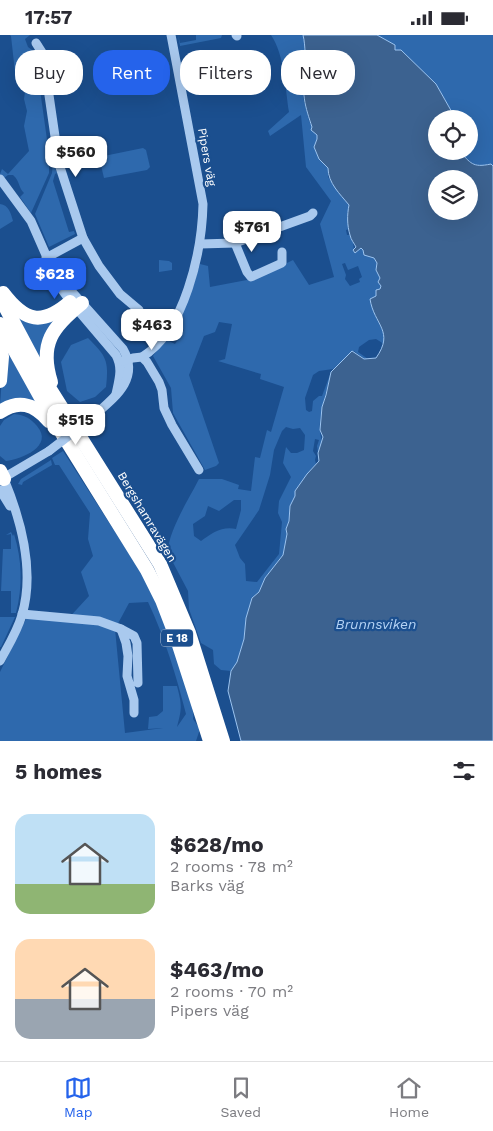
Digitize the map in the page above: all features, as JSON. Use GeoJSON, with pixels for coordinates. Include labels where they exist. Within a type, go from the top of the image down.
{"type":"FeatureCollection","features":[{"type":"Feature","properties":{"kind":"highway"},"geometry":{"type":"LineString","coordinates":[[0,289],[18,309],[33,317],[42,318],[50,316],[76,302]]}},
{"type":"Feature","properties":{"kind":"highway","name":"Bergshamravägen"},"geometry":{"type":"LineString","coordinates":[[0,297],[43,378],[160,564],[189,633],[223,741]]}},
{"type":"Feature","properties":{"kind":"highway"},"geometry":{"type":"LineString","coordinates":[[66,415],[52,385],[46,356],[50,336],[76,302]]}},
{"type":"Feature","properties":{"kind":"highway","name":"E 18"},"geometry":{"type":"LineString","coordinates":[[0,324],[67,441],[147,570],[162,600],[177,639],[210,741]]}},
{"type":"Feature","properties":{"kind":"highway"},"geometry":{"type":"LineString","coordinates":[[0,342],[2,357],[0,381]]}},
{"type":"Feature","properties":{"kind":"highway"},"geometry":{"type":"LineString","coordinates":[[0,413],[7,407],[18,404],[28,405],[44,415],[67,441]]}},
{"type":"Feature","properties":{"kind":"street","name":"Pipers väg"},"geometry":{"type":"LineString","coordinates":[[142,357],[155,348],[175,318],[191,281],[202,228],[203,204],[171,35]]}},
{"type":"Feature","properties":{"kind":"street"},"geometry":{"type":"LineString","coordinates":[[36,43],[42,54],[59,163],[83,238],[99,266],[120,294],[139,310]]}},
{"type":"Feature","properties":{"kind":"street"},"geometry":{"type":"LineString","coordinates":[[0,179],[30,221],[46,258],[58,279],[65,283],[76,302],[116,355],[124,361],[128,377],[125,386],[88,421],[49,451],[1,480],[16,515],[24,541],[27,567],[22,614],[14,635],[0,661]]}},
{"type":"Feature","properties":{"kind":"street"},"geometry":{"type":"LineString","coordinates":[[200,244],[235,243],[310,217],[313,213]]}},
{"type":"Feature","properties":{"kind":"street"},"geometry":{"type":"LineString","coordinates":[[46,258],[83,238]]}},
{"type":"Feature","properties":{"kind":"street"},"geometry":{"type":"LineString","coordinates":[[235,243],[251,277],[282,263],[282,252]]}},
{"type":"Feature","properties":{"kind":"street"},"geometry":{"type":"LineString","coordinates":[[124,361],[142,357],[151,368],[162,390],[164,408],[199,470]]}},
{"type":"Feature","properties":{"kind":"street"},"geometry":{"type":"LineString","coordinates":[[22,614],[99,621],[134,636],[137,643],[138,683]]}},
{"type":"Feature","properties":{"kind":"street"},"geometry":{"type":"LineString","coordinates":[[121,629],[126,643],[127,676],[134,700],[134,713]]}},
{"type":"Feature","properties":{"kind":"shaded area"},"geometry":{"type":"Polygon","coordinates":[[[30,35],[25,39],[28,47],[32,50],[15,50],[15,72],[11,36],[30,35]]]}},
{"type":"Feature","properties":{"kind":"shaded area"},"geometry":{"type":"Polygon","coordinates":[[[178,35],[180,43],[196,40],[196,35],[222,35],[221,38],[180,46],[178,35]]]}},
{"type":"Feature","properties":{"kind":"shaded area"},"geometry":{"type":"Polygon","coordinates":[[[271,35],[303,35],[306,50],[281,50],[281,59],[271,35]]]}},
{"type":"Feature","properties":{"kind":"shaded area"},"geometry":{"type":"Polygon","coordinates":[[[377,35],[493,35],[493,166],[491,164],[476,165],[468,160],[478,160],[478,110],[451,110],[436,84],[395,50],[394,45],[377,35]]]}},
{"type":"Feature","properties":{"kind":"shaded area"},"geometry":{"type":"Polygon","coordinates":[[[25,95],[41,95],[49,154],[53,154],[49,163],[49,173],[31,213],[20,197],[24,193],[15,177],[8,175],[4,178],[0,174],[2,169],[8,174],[29,151],[24,126],[27,111],[25,95]]]}},
{"type":"Feature","properties":{"kind":"shaded area"},"geometry":{"type":"Polygon","coordinates":[[[287,95],[303,95],[309,121],[317,134],[314,147],[319,159],[328,168],[328,177],[349,205],[347,216],[349,229],[346,230],[347,235],[350,235],[353,241],[354,251],[355,253],[361,248],[374,258],[377,263],[376,270],[380,278],[378,282],[381,286],[375,300],[374,309],[384,334],[384,344],[376,339],[369,340],[359,347],[358,352],[368,359],[364,359],[354,351],[333,369],[319,371],[313,375],[305,398],[306,410],[309,412],[312,411],[313,401],[322,396],[331,372],[320,417],[322,442],[318,453],[317,446],[319,440],[315,439],[313,451],[316,456],[316,464],[295,491],[295,496],[290,506],[283,555],[265,578],[259,592],[252,598],[246,618],[244,639],[237,662],[231,671],[221,670],[214,664],[213,650],[201,643],[189,609],[188,591],[168,553],[171,536],[199,479],[222,479],[239,485],[238,489],[251,491],[255,457],[260,458],[267,430],[271,432],[284,387],[260,379],[261,374],[218,361],[225,359],[232,324],[219,322],[215,332],[204,336],[189,375],[219,463],[205,470],[173,413],[171,388],[153,356],[165,339],[175,344],[184,330],[175,324],[192,290],[200,264],[208,266],[210,287],[257,278],[293,260],[309,285],[334,277],[320,224],[331,201],[306,167],[301,115],[270,136],[268,131],[289,112],[287,95]],[[345,263],[342,264],[346,275],[345,279],[350,286],[360,282],[359,279],[362,277],[358,266],[348,270],[345,263]],[[286,427],[282,431],[274,450],[270,475],[259,510],[235,545],[240,558],[245,564],[246,581],[257,582],[279,554],[282,522],[278,513],[279,501],[291,477],[283,463],[286,447],[291,453],[304,450],[305,435],[300,428],[286,427]],[[234,500],[219,511],[208,506],[205,516],[193,524],[194,536],[201,541],[222,529],[236,529],[241,510],[241,500],[234,500]]]}},
{"type":"Feature","properties":{"kind":"shaded area"},"geometry":{"type":"Polygon","coordinates":[[[143,148],[146,150],[150,167],[147,170],[104,178],[99,157],[143,148]]]}},
{"type":"Feature","properties":{"kind":"shaded area"},"geometry":{"type":"Polygon","coordinates":[[[53,162],[57,173],[53,181],[69,232],[74,231],[75,234],[49,247],[35,214],[52,173],[53,162]]]}},
{"type":"Feature","properties":{"kind":"shaded area"},"geometry":{"type":"Polygon","coordinates":[[[0,204],[8,208],[13,221],[0,229],[0,204]]]}},
{"type":"Feature","properties":{"kind":"shaded area"},"geometry":{"type":"Polygon","coordinates":[[[159,260],[172,263],[172,270],[159,272],[159,260]]]}},
{"type":"Feature","properties":{"kind":"shaded area"},"geometry":{"type":"Polygon","coordinates":[[[14,313],[54,320],[40,362],[14,313]]]}},
{"type":"Feature","properties":{"kind":"shaded area"},"geometry":{"type":"Polygon","coordinates":[[[88,338],[99,349],[105,359],[107,370],[106,387],[95,397],[80,402],[67,391],[61,362],[71,345],[88,338]]]}},
{"type":"Feature","properties":{"kind":"shaded area"},"geometry":{"type":"Polygon","coordinates":[[[4,346],[37,403],[0,406],[4,346]]]}},
{"type":"Feature","properties":{"kind":"shaded area"},"geometry":{"type":"Polygon","coordinates":[[[14,414],[24,416],[32,421],[41,433],[42,440],[34,450],[13,460],[6,461],[0,456],[0,426],[4,420],[14,414]]]}},
{"type":"Feature","properties":{"kind":"shaded area"},"geometry":{"type":"Polygon","coordinates":[[[63,451],[146,580],[169,633],[170,641],[187,684],[193,719],[200,729],[196,741],[0,741],[0,672],[27,617],[66,621],[89,596],[81,572],[93,556],[88,539],[90,513],[59,465],[55,465],[52,458],[63,451]],[[148,602],[129,603],[115,629],[125,733],[163,728],[148,729],[149,717],[157,716],[163,711],[163,686],[177,686],[181,706],[177,727],[186,714],[170,657],[148,602]]]}},
{"type":"Feature","properties":{"kind":"shaded area"},"geometry":{"type":"Polygon","coordinates":[[[51,460],[52,465],[23,482],[22,485],[18,484],[21,479],[51,460]]]}},
{"type":"Feature","properties":{"kind":"shaded area"},"geometry":{"type":"Polygon","coordinates":[[[11,532],[13,536],[14,534],[17,544],[21,573],[16,613],[11,613],[11,591],[1,591],[3,549],[11,549],[11,534],[6,535],[11,532]]]}},
{"type":"Feature","properties":{"kind":"shaded area"},"geometry":{"type":"Polygon","coordinates":[[[0,617],[15,617],[1,647],[0,647],[0,617]]]}},
{"type":"Feature","properties":{"kind":"water","name":"Brunnsviken"},"geometry":{"type":"Polygon","coordinates":[[[303,35],[377,35],[395,45],[395,50],[401,50],[436,84],[451,110],[428,110],[428,160],[468,160],[476,165],[491,164],[493,166],[493,741],[241,741],[228,691],[231,671],[237,662],[244,639],[246,618],[252,598],[259,592],[265,578],[283,555],[290,506],[295,496],[295,491],[319,461],[318,453],[323,437],[320,430],[322,407],[331,372],[352,351],[364,359],[376,358],[384,341],[382,328],[372,308],[370,299],[376,296],[376,290],[380,289],[381,286],[378,282],[380,278],[376,270],[377,263],[374,258],[364,255],[361,248],[355,253],[353,250],[356,247],[348,227],[349,205],[332,183],[328,168],[319,159],[314,147],[317,135],[311,130],[312,127],[304,99],[304,95],[355,95],[355,50],[305,50],[303,35]]]}}]}
